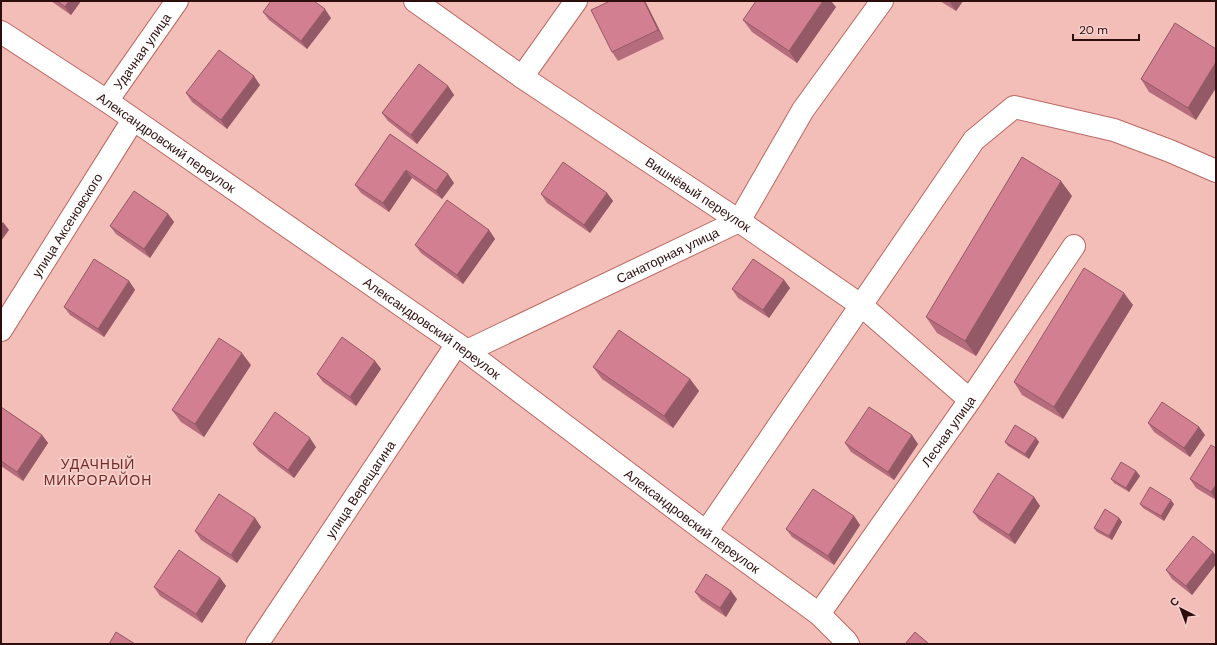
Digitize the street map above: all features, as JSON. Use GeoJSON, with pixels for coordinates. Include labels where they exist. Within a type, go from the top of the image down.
{"type":"FeatureCollection","features":[{"type":"Feature","properties":{"kind":"street","name":"Удачная улица"},"geometry":{"type":"LineString","coordinates":[[107,101],[177,1]]}},
{"type":"Feature","properties":{"kind":"street","name":"Вишнёвый переулок"},"geometry":{"type":"LineString","coordinates":[[416,1],[522,77],[739,221],[862,306],[970,400]]}},
{"type":"Feature","properties":{"kind":"street"},"geometry":{"type":"LineString","coordinates":[[522,77],[576,1]]}},
{"type":"Feature","properties":{"kind":"street"},"geometry":{"type":"LineString","coordinates":[[739,221],[804,110],[882,1]]}},
{"type":"Feature","properties":{"kind":"street","name":"Александровский переулок"},"geometry":{"type":"LineString","coordinates":[[1,32],[107,101],[462,348],[706,532],[819,614],[848,644]]}},
{"type":"Feature","properties":{"kind":"street"},"geometry":{"type":"LineString","coordinates":[[706,532],[862,306],[974,140],[1014,108],[1114,130],[1170,151],[1216,171]]}},
{"type":"Feature","properties":{"kind":"street","name":"улица Аксеновского"},"geometry":{"type":"LineString","coordinates":[[1,330],[133,120]]}},
{"type":"Feature","properties":{"kind":"street","name":"Санаторная улица"},"geometry":{"type":"LineString","coordinates":[[462,348],[739,221]]}},
{"type":"Feature","properties":{"kind":"street","name":"Лесная улица"},"geometry":{"type":"LineString","coordinates":[[819,614],[970,400],[1074,246]]}},
{"type":"Feature","properties":{"kind":"street","name":"улица Верещагина"},"geometry":{"type":"LineString","coordinates":[[257,644],[462,348]]}},
{"type":"Feature","properties":{"kind":"building"},"geometry":{"type":"Polygon","coordinates":[[[57,1],[69,1],[65,7],[57,1]]]}},
{"type":"Feature","properties":{"kind":"building"},"geometry":{"type":"Polygon","coordinates":[[[271,1],[314,1],[325,9],[301,41],[263,12],[271,1]]]}},
{"type":"Feature","properties":{"kind":"building"},"geometry":{"type":"Polygon","coordinates":[[[610,1],[644,1],[658,30],[612,52],[591,10],[610,1]]]}},
{"type":"Feature","properties":{"kind":"building"},"geometry":{"type":"Polygon","coordinates":[[[756,1],[823,1],[789,51],[743,20],[756,1]]]}},
{"type":"Feature","properties":{"kind":"building"},"geometry":{"type":"Polygon","coordinates":[[[1175,23],[1216,49],[1216,62],[1188,108],[1141,79],[1175,23]]]}},
{"type":"Feature","properties":{"kind":"building"},"geometry":{"type":"Polygon","coordinates":[[[219,50],[254,76],[221,120],[186,93],[219,50]]]}},
{"type":"Feature","properties":{"kind":"building"},"geometry":{"type":"Polygon","coordinates":[[[419,64],[448,86],[411,135],[382,113],[419,64]]]}},
{"type":"Feature","properties":{"kind":"building"},"geometry":{"type":"Polygon","coordinates":[[[390,134],[448,174],[436,191],[406,170],[383,203],[355,185],[390,134]]]}},
{"type":"Feature","properties":{"kind":"building"},"geometry":{"type":"Polygon","coordinates":[[[1022,157],[1061,181],[965,341],[926,317],[1022,157]]]}},
{"type":"Feature","properties":{"kind":"building"},"geometry":{"type":"Polygon","coordinates":[[[563,162],[607,193],[584,225],[541,194],[563,162]]]}},
{"type":"Feature","properties":{"kind":"building"},"geometry":{"type":"Polygon","coordinates":[[[134,191],[168,214],[144,249],[110,226],[134,191]]]}},
{"type":"Feature","properties":{"kind":"building"},"geometry":{"type":"Polygon","coordinates":[[[447,200],[489,230],[457,275],[415,245],[447,200]]]}},
{"type":"Feature","properties":{"kind":"building"},"geometry":{"type":"Polygon","coordinates":[[[94,259],[129,281],[98,329],[64,307],[94,259]]]}},
{"type":"Feature","properties":{"kind":"building"},"geometry":{"type":"Polygon","coordinates":[[[753,259],[784,280],[763,310],[732,289],[753,259]]]}},
{"type":"Feature","properties":{"kind":"building"},"geometry":{"type":"Polygon","coordinates":[[[1084,268],[1124,293],[1054,407],[1014,382],[1084,268]]]}},
{"type":"Feature","properties":{"kind":"building"},"geometry":{"type":"Polygon","coordinates":[[[619,330],[690,379],[664,416],[593,367],[619,330]]]}},
{"type":"Feature","properties":{"kind":"building"},"geometry":{"type":"Polygon","coordinates":[[[342,337],[375,361],[350,397],[317,374],[342,337]]]}},
{"type":"Feature","properties":{"kind":"building"},"geometry":{"type":"Polygon","coordinates":[[[219,338],[242,353],[195,424],[172,410],[219,338]]]}},
{"type":"Feature","properties":{"kind":"building"},"geometry":{"type":"Polygon","coordinates":[[[1162,402],[1199,427],[1184,448],[1148,423],[1162,402]]]}},
{"type":"Feature","properties":{"kind":"building"},"geometry":{"type":"Polygon","coordinates":[[[1,407],[42,435],[17,472],[1,461],[1,407]]]}},
{"type":"Feature","properties":{"kind":"building"},"geometry":{"type":"Polygon","coordinates":[[[869,407],[912,435],[888,472],[845,443],[869,407]]]}},
{"type":"Feature","properties":{"kind":"building"},"geometry":{"type":"Polygon","coordinates":[[[275,412],[310,438],[288,470],[253,444],[275,412]]]}},
{"type":"Feature","properties":{"kind":"building"},"geometry":{"type":"Polygon","coordinates":[[[1015,425],[1036,438],[1025,454],[1005,442],[1015,425]]]}},
{"type":"Feature","properties":{"kind":"building"},"geometry":{"type":"Polygon","coordinates":[[[1211,445],[1216,448],[1216,485],[1211,492],[1190,479],[1211,445]]]}},
{"type":"Feature","properties":{"kind":"building"},"geometry":{"type":"Polygon","coordinates":[[[1121,462],[1136,471],[1126,488],[1111,479],[1121,462]]]}},
{"type":"Feature","properties":{"kind":"building"},"geometry":{"type":"Polygon","coordinates":[[[998,473],[1034,497],[1009,535],[973,512],[998,473]]]}},
{"type":"Feature","properties":{"kind":"building"},"geometry":{"type":"Polygon","coordinates":[[[1150,487],[1171,500],[1161,516],[1140,504],[1150,487]]]}},
{"type":"Feature","properties":{"kind":"building"},"geometry":{"type":"Polygon","coordinates":[[[813,489],[854,516],[828,556],[786,529],[813,489]]]}},
{"type":"Feature","properties":{"kind":"building"},"geometry":{"type":"Polygon","coordinates":[[[219,494],[255,518],[231,555],[195,531],[219,494]]]}},
{"type":"Feature","properties":{"kind":"building"},"geometry":{"type":"Polygon","coordinates":[[[1105,509],[1119,518],[1109,536],[1094,528],[1105,509]]]}},
{"type":"Feature","properties":{"kind":"building"},"geometry":{"type":"Polygon","coordinates":[[[1193,536],[1213,552],[1186,586],[1166,570],[1193,536]]]}},
{"type":"Feature","properties":{"kind":"building"},"geometry":{"type":"Polygon","coordinates":[[[179,550],[220,578],[196,614],[154,587],[179,550]]]}},
{"type":"Feature","properties":{"kind":"building"},"geometry":{"type":"Polygon","coordinates":[[[706,574],[731,591],[720,608],[695,592],[706,574]]]}},
{"type":"Feature","properties":{"kind":"building"},"geometry":{"type":"Polygon","coordinates":[[[116,632],[135,644],[109,644],[116,632]]]}},
{"type":"Feature","properties":{"kind":"building"},"geometry":{"type":"Polygon","coordinates":[[[915,632],[929,644],[905,644],[915,632]]]}},
{"type":"Feature","properties":{"kind":"district","name":"УДАЧНЫЙ МИКРОРАЙОН"},"geometry":{"type":"Point","coordinates":[98,472]}}]}
